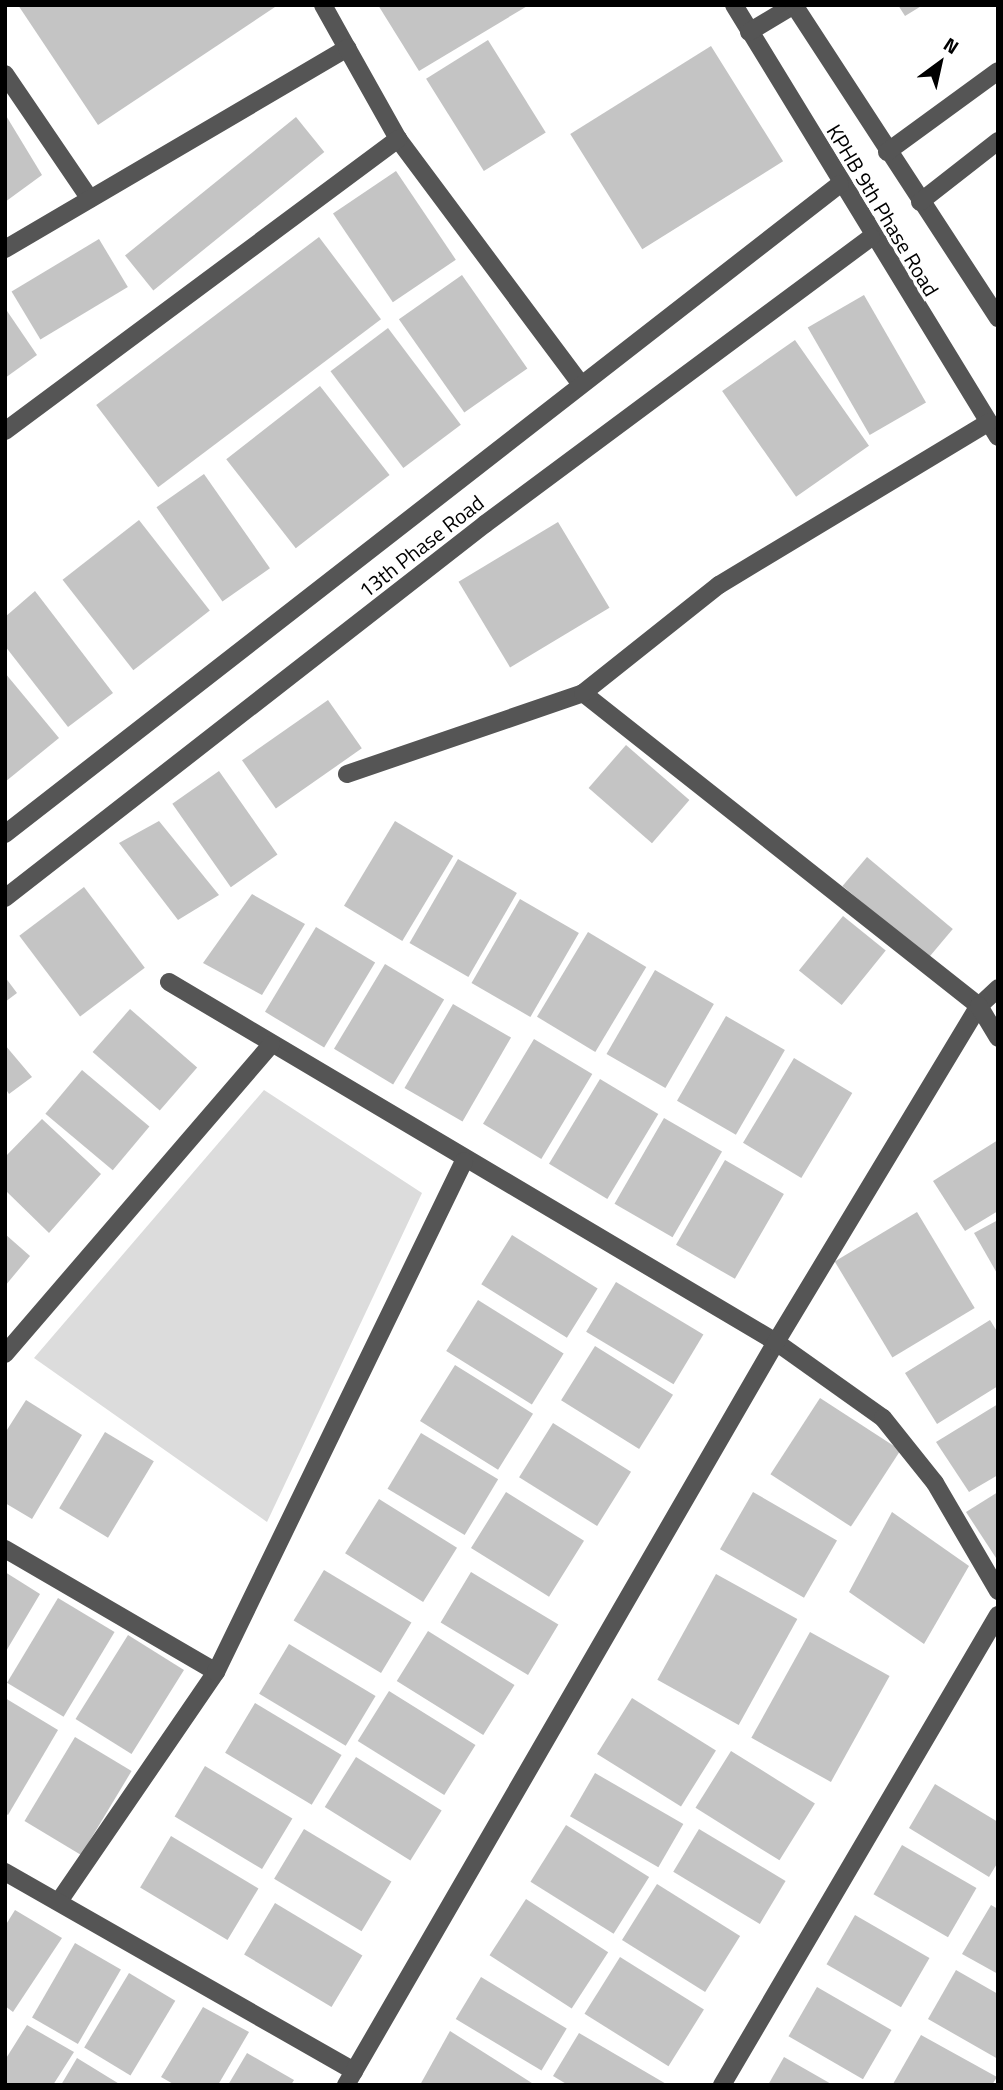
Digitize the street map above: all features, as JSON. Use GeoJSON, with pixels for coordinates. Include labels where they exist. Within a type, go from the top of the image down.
{"type":"FeatureCollection","features":[{"type":"Feature","properties":{"kind":"street"},"geometry":{"type":"LineString","coordinates":[[323,5],[398,139],[580,383]]}},
{"type":"Feature","properties":{"kind":"street","name":"KPHB 9th Phase Road"},"geometry":{"type":"LineString","coordinates":[[734,5],[871,237],[993,430]]}},
{"type":"Feature","properties":{"kind":"street"},"geometry":{"type":"LineString","coordinates":[[749,32],[794,5]]}},
{"type":"Feature","properties":{"kind":"street","name":"KPHB 9th Phase Road"},"geometry":{"type":"LineString","coordinates":[[794,5],[887,152],[998,317]]}},
{"type":"Feature","properties":{"kind":"street"},"geometry":{"type":"LineString","coordinates":[[5,249],[347,48]]}},
{"type":"Feature","properties":{"kind":"street"},"geometry":{"type":"LineString","coordinates":[[887,152],[998,71]]}},
{"type":"Feature","properties":{"kind":"street"},"geometry":{"type":"LineString","coordinates":[[5,74],[90,199]]}},
{"type":"Feature","properties":{"kind":"street"},"geometry":{"type":"LineString","coordinates":[[5,431],[398,139]]}},
{"type":"Feature","properties":{"kind":"street"},"geometry":{"type":"LineString","coordinates":[[920,202],[998,141]]}},
{"type":"Feature","properties":{"kind":"street","name":"13th Phase Road"},"geometry":{"type":"LineString","coordinates":[[5,834],[580,383],[839,184]]}},
{"type":"Feature","properties":{"kind":"street","name":"13th Phase Road"},"geometry":{"type":"LineString","coordinates":[[5,898],[485,524],[871,237]]}},
{"type":"Feature","properties":{"kind":"street"},"geometry":{"type":"LineString","coordinates":[[347,774],[583,693],[719,585],[993,430]]}},
{"type":"Feature","properties":{"kind":"street"},"geometry":{"type":"LineString","coordinates":[[583,693],[979,1006],[998,1038]]}},
{"type":"Feature","properties":{"kind":"street"},"geometry":{"type":"LineString","coordinates":[[169,982],[464,1161],[776,1342],[883,1418],[935,1483],[998,1591]]}},
{"type":"Feature","properties":{"kind":"street"},"geometry":{"type":"LineString","coordinates":[[5,1872],[59,1900],[350,2078],[776,1342],[979,1006],[998,988]]}},
{"type":"Feature","properties":{"kind":"street"},"geometry":{"type":"LineString","coordinates":[[5,1354],[271,1045]]}},
{"type":"Feature","properties":{"kind":"street"},"geometry":{"type":"LineString","coordinates":[[59,1900],[216,1672],[464,1161]]}},
{"type":"Feature","properties":{"kind":"street"},"geometry":{"type":"LineString","coordinates":[[5,1549],[216,1672]]}},
{"type":"Feature","properties":{"kind":"street"},"geometry":{"type":"LineString","coordinates":[[722,2085],[998,1615]]}},
{"type":"Feature","properties":{"kind":"shaded area"},"geometry":{"type":"Polygon","coordinates":[[[264,1090],[422,1193],[267,1522],[34,1358],[264,1090]]]}},
{"type":"Feature","properties":{"kind":"building"},"geometry":{"type":"Polygon","coordinates":[[[18,5],[278,5],[98,125],[18,5]]]}},
{"type":"Feature","properties":{"kind":"building"},"geometry":{"type":"Polygon","coordinates":[[[378,5],[529,5],[419,71],[378,5]]]}},
{"type":"Feature","properties":{"kind":"building"},"geometry":{"type":"Polygon","coordinates":[[[898,5],[923,5],[905,16],[898,5]]]}},
{"type":"Feature","properties":{"kind":"building"},"geometry":{"type":"Polygon","coordinates":[[[488,40],[546,132],[484,171],[426,79],[488,40]]]}},
{"type":"Feature","properties":{"kind":"building"},"geometry":{"type":"Polygon","coordinates":[[[711,46],[783,161],[642,249],[570,134],[711,46]]]}},
{"type":"Feature","properties":{"kind":"building"},"geometry":{"type":"Polygon","coordinates":[[[5,114],[42,175],[5,202],[5,114]]]}},
{"type":"Feature","properties":{"kind":"building"},"geometry":{"type":"Polygon","coordinates":[[[296,117],[324,152],[153,290],[125,255],[296,117]]]}},
{"type":"Feature","properties":{"kind":"building"},"geometry":{"type":"Polygon","coordinates":[[[396,171],[456,260],[393,302],[333,213],[396,171]]]}},
{"type":"Feature","properties":{"kind":"building"},"geometry":{"type":"Polygon","coordinates":[[[319,237],[381,319],[158,487],[96,405],[319,237]]]}},
{"type":"Feature","properties":{"kind":"building"},"geometry":{"type":"Polygon","coordinates":[[[99,239],[128,287],[40,340],[12,292],[99,239]]]}},
{"type":"Feature","properties":{"kind":"building"},"geometry":{"type":"Polygon","coordinates":[[[462,275],[527,368],[464,413],[399,319],[462,275]]]}},
{"type":"Feature","properties":{"kind":"building"},"geometry":{"type":"Polygon","coordinates":[[[864,295],[926,402],[870,435],[808,328],[864,295]]]}},
{"type":"Feature","properties":{"kind":"building"},"geometry":{"type":"Polygon","coordinates":[[[5,308],[37,355],[5,378],[5,308]]]}},
{"type":"Feature","properties":{"kind":"building"},"geometry":{"type":"Polygon","coordinates":[[[388,328],[461,425],[403,468],[330,371],[388,328]]]}},
{"type":"Feature","properties":{"kind":"building"},"geometry":{"type":"Polygon","coordinates":[[[795,340],[869,446],[796,497],[722,391],[795,340]]]}},
{"type":"Feature","properties":{"kind":"building"},"geometry":{"type":"Polygon","coordinates":[[[320,386],[390,475],[296,548],[226,459],[320,386]]]}},
{"type":"Feature","properties":{"kind":"building"},"geometry":{"type":"Polygon","coordinates":[[[204,474],[270,568],[222,601],[156,507],[204,474]]]}},
{"type":"Feature","properties":{"kind":"building"},"geometry":{"type":"Polygon","coordinates":[[[139,520],[210,611],[133,670],[63,580],[139,520]]]}},
{"type":"Feature","properties":{"kind":"building"},"geometry":{"type":"Polygon","coordinates":[[[558,522],[610,608],[510,667],[459,582],[558,522]]]}},
{"type":"Feature","properties":{"kind":"building"},"geometry":{"type":"Polygon","coordinates":[[[35,591],[113,693],[68,727],[5,646],[5,617],[35,591]]]}},
{"type":"Feature","properties":{"kind":"building"},"geometry":{"type":"Polygon","coordinates":[[[5,673],[59,738],[5,782],[5,673]]]}},
{"type":"Feature","properties":{"kind":"building"},"geometry":{"type":"Polygon","coordinates":[[[328,700],[362,748],[276,809],[242,760],[328,700]]]}},
{"type":"Feature","properties":{"kind":"building"},"geometry":{"type":"Polygon","coordinates":[[[626,745],[689,800],[652,843],[589,788],[626,745]]]}},
{"type":"Feature","properties":{"kind":"building"},"geometry":{"type":"Polygon","coordinates":[[[219,771],[278,855],[231,887],[172,804],[219,771]]]}},
{"type":"Feature","properties":{"kind":"building"},"geometry":{"type":"Polygon","coordinates":[[[159,821],[219,895],[178,920],[119,843],[159,821]]]}},
{"type":"Feature","properties":{"kind":"building"},"geometry":{"type":"Polygon","coordinates":[[[395,821],[453,856],[402,941],[344,906],[395,821]]]}},
{"type":"Feature","properties":{"kind":"building"},"geometry":{"type":"Polygon","coordinates":[[[867,857],[953,929],[928,958],[843,886],[867,857]]]}},
{"type":"Feature","properties":{"kind":"building"},"geometry":{"type":"Polygon","coordinates":[[[458,859],[517,893],[468,977],[410,943],[458,859]]]}},
{"type":"Feature","properties":{"kind":"building"},"geometry":{"type":"Polygon","coordinates":[[[84,887],[145,968],[80,1016],[19,936],[84,887]]]}},
{"type":"Feature","properties":{"kind":"building"},"geometry":{"type":"Polygon","coordinates":[[[252,894],[305,924],[262,995],[203,963],[252,894]]]}},
{"type":"Feature","properties":{"kind":"building"},"geometry":{"type":"Polygon","coordinates":[[[520,899],[579,933],[530,1017],[471,983],[520,899]]]}},
{"type":"Feature","properties":{"kind":"building"},"geometry":{"type":"Polygon","coordinates":[[[843,916],[886,951],[842,1005],[799,970],[843,916]]]}},
{"type":"Feature","properties":{"kind":"building"},"geometry":{"type":"Polygon","coordinates":[[[316,927],[375,963],[324,1047],[265,1012],[316,927]]]}},
{"type":"Feature","properties":{"kind":"building"},"geometry":{"type":"Polygon","coordinates":[[[588,932],[646,967],[595,1052],[537,1017],[588,932]]]}},
{"type":"Feature","properties":{"kind":"building"},"geometry":{"type":"Polygon","coordinates":[[[385,964],[444,1000],[393,1084],[334,1049],[385,964]]]}},
{"type":"Feature","properties":{"kind":"building"},"geometry":{"type":"Polygon","coordinates":[[[655,970],[714,1004],[665,1088],[607,1054],[655,970]]]}},
{"type":"Feature","properties":{"kind":"building"},"geometry":{"type":"Polygon","coordinates":[[[5,977],[17,993],[5,1002],[5,977]]]}},
{"type":"Feature","properties":{"kind":"building"},"geometry":{"type":"Polygon","coordinates":[[[453,1004],[511,1038],[463,1122],[405,1088],[453,1004]]]}},
{"type":"Feature","properties":{"kind":"building"},"geometry":{"type":"Polygon","coordinates":[[[130,1009],[197,1067],[160,1110],[93,1052],[130,1009]]]}},
{"type":"Feature","properties":{"kind":"building"},"geometry":{"type":"Polygon","coordinates":[[[726,1016],[785,1050],[736,1135],[677,1101],[726,1016]]]}},
{"type":"Feature","properties":{"kind":"building"},"geometry":{"type":"Polygon","coordinates":[[[534,1039],[592,1074],[541,1159],[483,1124],[534,1039]]]}},
{"type":"Feature","properties":{"kind":"building"},"geometry":{"type":"Polygon","coordinates":[[[5,1045],[32,1077],[9,1094],[5,1088],[5,1045]]]}},
{"type":"Feature","properties":{"kind":"building"},"geometry":{"type":"Polygon","coordinates":[[[794,1058],[852,1093],[801,1178],[743,1143],[794,1058]]]}},
{"type":"Feature","properties":{"kind":"building"},"geometry":{"type":"Polygon","coordinates":[[[82,1070],[149,1127],[113,1170],[45,1114],[82,1070]]]}},
{"type":"Feature","properties":{"kind":"building"},"geometry":{"type":"Polygon","coordinates":[[[600,1079],[658,1114],[607,1199],[549,1164],[600,1079]]]}},
{"type":"Feature","properties":{"kind":"building"},"geometry":{"type":"Polygon","coordinates":[[[664,1118],[722,1152],[673,1237],[614,1204],[664,1118]]]}},
{"type":"Feature","properties":{"kind":"building"},"geometry":{"type":"Polygon","coordinates":[[[42,1119],[101,1174],[49,1233],[5,1190],[5,1157],[42,1119]]]}},
{"type":"Feature","properties":{"kind":"building"},"geometry":{"type":"Polygon","coordinates":[[[998,1140],[998,1211],[965,1231],[933,1181],[998,1140]]]}},
{"type":"Feature","properties":{"kind":"building"},"geometry":{"type":"Polygon","coordinates":[[[725,1160],[784,1194],[735,1279],[676,1245],[725,1160]]]}},
{"type":"Feature","properties":{"kind":"building"},"geometry":{"type":"Polygon","coordinates":[[[917,1212],[975,1308],[892,1357],[835,1261],[917,1212]]]}},
{"type":"Feature","properties":{"kind":"building"},"geometry":{"type":"Polygon","coordinates":[[[998,1220],[998,1275],[974,1233],[998,1220]]]}},
{"type":"Feature","properties":{"kind":"building"},"geometry":{"type":"Polygon","coordinates":[[[5,1234],[30,1256],[5,1286],[5,1234]]]}},
{"type":"Feature","properties":{"kind":"building"},"geometry":{"type":"Polygon","coordinates":[[[512,1235],[598,1289],[567,1338],[481,1284],[512,1235]]]}},
{"type":"Feature","properties":{"kind":"building"},"geometry":{"type":"Polygon","coordinates":[[[616,1282],[703,1335],[674,1384],[586,1332],[616,1282]]]}},
{"type":"Feature","properties":{"kind":"building"},"geometry":{"type":"Polygon","coordinates":[[[478,1300],[564,1354],[532,1404],[446,1351],[478,1300]]]}},
{"type":"Feature","properties":{"kind":"building"},"geometry":{"type":"Polygon","coordinates":[[[990,1320],[998,1333],[998,1386],[937,1424],[905,1373],[990,1320]]]}},
{"type":"Feature","properties":{"kind":"building"},"geometry":{"type":"Polygon","coordinates":[[[595,1346],[673,1395],[639,1449],[561,1400],[595,1346]]]}},
{"type":"Feature","properties":{"kind":"building"},"geometry":{"type":"Polygon","coordinates":[[[455,1365],[533,1414],[498,1470],[420,1421],[455,1365]]]}},
{"type":"Feature","properties":{"kind":"building"},"geometry":{"type":"Polygon","coordinates":[[[820,1398],[901,1450],[851,1527],[770,1474],[820,1398]]]}},
{"type":"Feature","properties":{"kind":"building"},"geometry":{"type":"Polygon","coordinates":[[[26,1400],[82,1435],[32,1519],[5,1503],[5,1433],[26,1400]]]}},
{"type":"Feature","properties":{"kind":"building"},"geometry":{"type":"Polygon","coordinates":[[[998,1404],[998,1475],[969,1492],[936,1442],[998,1404]]]}},
{"type":"Feature","properties":{"kind":"building"},"geometry":{"type":"Polygon","coordinates":[[[553,1423],[631,1472],[597,1526],[519,1477],[553,1423]]]}},
{"type":"Feature","properties":{"kind":"building"},"geometry":{"type":"Polygon","coordinates":[[[105,1432],[154,1461],[108,1538],[59,1508],[105,1432]]]}},
{"type":"Feature","properties":{"kind":"building"},"geometry":{"type":"Polygon","coordinates":[[[421,1433],[498,1479],[465,1535],[388,1489],[421,1433]]]}},
{"type":"Feature","properties":{"kind":"building"},"geometry":{"type":"Polygon","coordinates":[[[506,1492],[584,1541],[549,1597],[471,1548],[506,1492]]]}},
{"type":"Feature","properties":{"kind":"building"},"geometry":{"type":"Polygon","coordinates":[[[753,1492],[837,1540],[804,1598],[720,1549],[753,1492]]]}},
{"type":"Feature","properties":{"kind":"building"},"geometry":{"type":"Polygon","coordinates":[[[998,1492],[998,1561],[966,1512],[998,1492]]]}},
{"type":"Feature","properties":{"kind":"building"},"geometry":{"type":"Polygon","coordinates":[[[379,1499],[457,1548],[423,1602],[345,1553],[379,1499]]]}},
{"type":"Feature","properties":{"kind":"building"},"geometry":{"type":"Polygon","coordinates":[[[892,1512],[969,1566],[924,1644],[849,1592],[892,1512]]]}},
{"type":"Feature","properties":{"kind":"building"},"geometry":{"type":"Polygon","coordinates":[[[324,1570],[411,1623],[381,1673],[294,1621],[324,1570]]]}},
{"type":"Feature","properties":{"kind":"building"},"geometry":{"type":"Polygon","coordinates":[[[5,1572],[40,1594],[5,1653],[5,1572]]]}},
{"type":"Feature","properties":{"kind":"building"},"geometry":{"type":"Polygon","coordinates":[[[471,1572],[558,1625],[528,1675],[441,1623],[471,1572]]]}},
{"type":"Feature","properties":{"kind":"building"},"geometry":{"type":"Polygon","coordinates":[[[716,1574],[797,1619],[739,1725],[657,1680],[716,1574]]]}},
{"type":"Feature","properties":{"kind":"building"},"geometry":{"type":"Polygon","coordinates":[[[58,1598],[115,1632],[64,1717],[7,1683],[58,1598]]]}},
{"type":"Feature","properties":{"kind":"building"},"geometry":{"type":"Polygon","coordinates":[[[428,1631],[515,1685],[483,1735],[397,1681],[428,1631]]]}},
{"type":"Feature","properties":{"kind":"building"},"geometry":{"type":"Polygon","coordinates":[[[810,1632],[890,1676],[831,1782],[751,1738],[810,1632]]]}},
{"type":"Feature","properties":{"kind":"building"},"geometry":{"type":"Polygon","coordinates":[[[128,1635],[184,1670],[132,1754],[76,1719],[128,1635]]]}},
{"type":"Feature","properties":{"kind":"building"},"geometry":{"type":"Polygon","coordinates":[[[289,1644],[376,1696],[346,1746],[259,1694],[289,1644]]]}},
{"type":"Feature","properties":{"kind":"building"},"geometry":{"type":"Polygon","coordinates":[[[389,1691],[476,1745],[444,1795],[358,1741],[389,1691]]]}},
{"type":"Feature","properties":{"kind":"building"},"geometry":{"type":"Polygon","coordinates":[[[5,1698],[58,1730],[8,1815],[5,1813],[5,1698]]]}},
{"type":"Feature","properties":{"kind":"building"},"geometry":{"type":"Polygon","coordinates":[[[632,1698],[716,1750],[681,1806],[597,1754],[632,1698]]]}},
{"type":"Feature","properties":{"kind":"building"},"geometry":{"type":"Polygon","coordinates":[[[255,1703],[342,1755],[312,1805],[225,1753],[255,1703]]]}},
{"type":"Feature","properties":{"kind":"building"},"geometry":{"type":"Polygon","coordinates":[[[75,1737],[132,1771],[81,1855],[25,1821],[75,1737]]]}},
{"type":"Feature","properties":{"kind":"building"},"geometry":{"type":"Polygon","coordinates":[[[731,1751],[815,1803],[779,1860],[695,1808],[731,1751]]]}},
{"type":"Feature","properties":{"kind":"building"},"geometry":{"type":"Polygon","coordinates":[[[356,1757],[442,1811],[410,1861],[325,1807],[356,1757]]]}},
{"type":"Feature","properties":{"kind":"building"},"geometry":{"type":"Polygon","coordinates":[[[205,1766],[292,1819],[262,1869],[175,1817],[205,1766]]]}},
{"type":"Feature","properties":{"kind":"building"},"geometry":{"type":"Polygon","coordinates":[[[595,1773],[683,1824],[658,1867],[570,1816],[595,1773]]]}},
{"type":"Feature","properties":{"kind":"building"},"geometry":{"type":"Polygon","coordinates":[[[935,1784],[998,1822],[998,1862],[989,1877],[909,1828],[935,1784]]]}},
{"type":"Feature","properties":{"kind":"building"},"geometry":{"type":"Polygon","coordinates":[[[566,1825],[649,1877],[614,1934],[530,1882],[566,1825]]]}},
{"type":"Feature","properties":{"kind":"building"},"geometry":{"type":"Polygon","coordinates":[[[304,1829],[391,1882],[362,1931],[274,1879],[304,1829]]]}},
{"type":"Feature","properties":{"kind":"building"},"geometry":{"type":"Polygon","coordinates":[[[699,1829],[786,1881],[760,1924],[673,1872],[699,1829]]]}},
{"type":"Feature","properties":{"kind":"building"},"geometry":{"type":"Polygon","coordinates":[[[171,1836],[258,1889],[228,1940],[140,1887],[171,1836]]]}},
{"type":"Feature","properties":{"kind":"building"},"geometry":{"type":"Polygon","coordinates":[[[902,1845],[976,1888],[948,1937],[874,1894],[902,1845]]]}},
{"type":"Feature","properties":{"kind":"building"},"geometry":{"type":"Polygon","coordinates":[[[657,1884],[740,1936],[705,1992],[622,1940],[657,1884]]]}},
{"type":"Feature","properties":{"kind":"building"},"geometry":{"type":"Polygon","coordinates":[[[526,1899],[608,1952],[572,2009],[490,1955],[526,1899]]]}},
{"type":"Feature","properties":{"kind":"building"},"geometry":{"type":"Polygon","coordinates":[[[275,1903],[362,1956],[332,2007],[244,1954],[275,1903]]]}},
{"type":"Feature","properties":{"kind":"building"},"geometry":{"type":"Polygon","coordinates":[[[991,1905],[998,1909],[998,1974],[962,1954],[991,1905]]]}},
{"type":"Feature","properties":{"kind":"building"},"geometry":{"type":"Polygon","coordinates":[[[15,1910],[62,1938],[13,2012],[5,2006],[5,1926],[15,1910]]]}},
{"type":"Feature","properties":{"kind":"building"},"geometry":{"type":"Polygon","coordinates":[[[855,1915],[929,1958],[901,2007],[827,1964],[855,1915]]]}},
{"type":"Feature","properties":{"kind":"building"},"geometry":{"type":"Polygon","coordinates":[[[75,1943],[121,1970],[78,2044],[32,2017],[75,1943]]]}},
{"type":"Feature","properties":{"kind":"building"},"geometry":{"type":"Polygon","coordinates":[[[620,1957],[704,2009],[668,2066],[584,2014],[620,1957]]]}},
{"type":"Feature","properties":{"kind":"building"},"geometry":{"type":"Polygon","coordinates":[[[956,1970],[998,1994],[998,2059],[928,2019],[956,1970]]]}},
{"type":"Feature","properties":{"kind":"building"},"geometry":{"type":"Polygon","coordinates":[[[129,1973],[175,2001],[130,2075],[84,2048],[129,1973]]]}},
{"type":"Feature","properties":{"kind":"building"},"geometry":{"type":"Polygon","coordinates":[[[481,1977],[567,2029],[541,2071],[456,2019],[481,1977]]]}},
{"type":"Feature","properties":{"kind":"building"},"geometry":{"type":"Polygon","coordinates":[[[817,1987],[891,2030],[863,2079],[788,2036],[817,1987]]]}},
{"type":"Feature","properties":{"kind":"building"},"geometry":{"type":"Polygon","coordinates":[[[203,2007],[249,2032],[218,2085],[175,2085],[161,2077],[203,2007]]]}},
{"type":"Feature","properties":{"kind":"building"},"geometry":{"type":"Polygon","coordinates":[[[27,2025],[74,2052],[53,2085],[5,2085],[5,2060],[27,2025]]]}},
{"type":"Feature","properties":{"kind":"building"},"geometry":{"type":"Polygon","coordinates":[[[450,2031],[535,2085],[420,2085],[450,2031]]]}},
{"type":"Feature","properties":{"kind":"building"},"geometry":{"type":"Polygon","coordinates":[[[579,2033],[668,2085],[568,2085],[553,2076],[579,2033]]]}},
{"type":"Feature","properties":{"kind":"building"},"geometry":{"type":"Polygon","coordinates":[[[921,2035],[997,2077],[992,2085],[893,2084],[921,2035]]]}},
{"type":"Feature","properties":{"kind":"building"},"geometry":{"type":"Polygon","coordinates":[[[247,2053],[294,2080],[291,2085],[228,2085],[247,2053]]]}},
{"type":"Feature","properties":{"kind":"building"},"geometry":{"type":"Polygon","coordinates":[[[784,2057],[833,2085],[768,2085],[784,2057]]]}},
{"type":"Feature","properties":{"kind":"building"},"geometry":{"type":"Polygon","coordinates":[[[77,2058],[121,2085],[61,2085],[77,2058]]]}}]}
